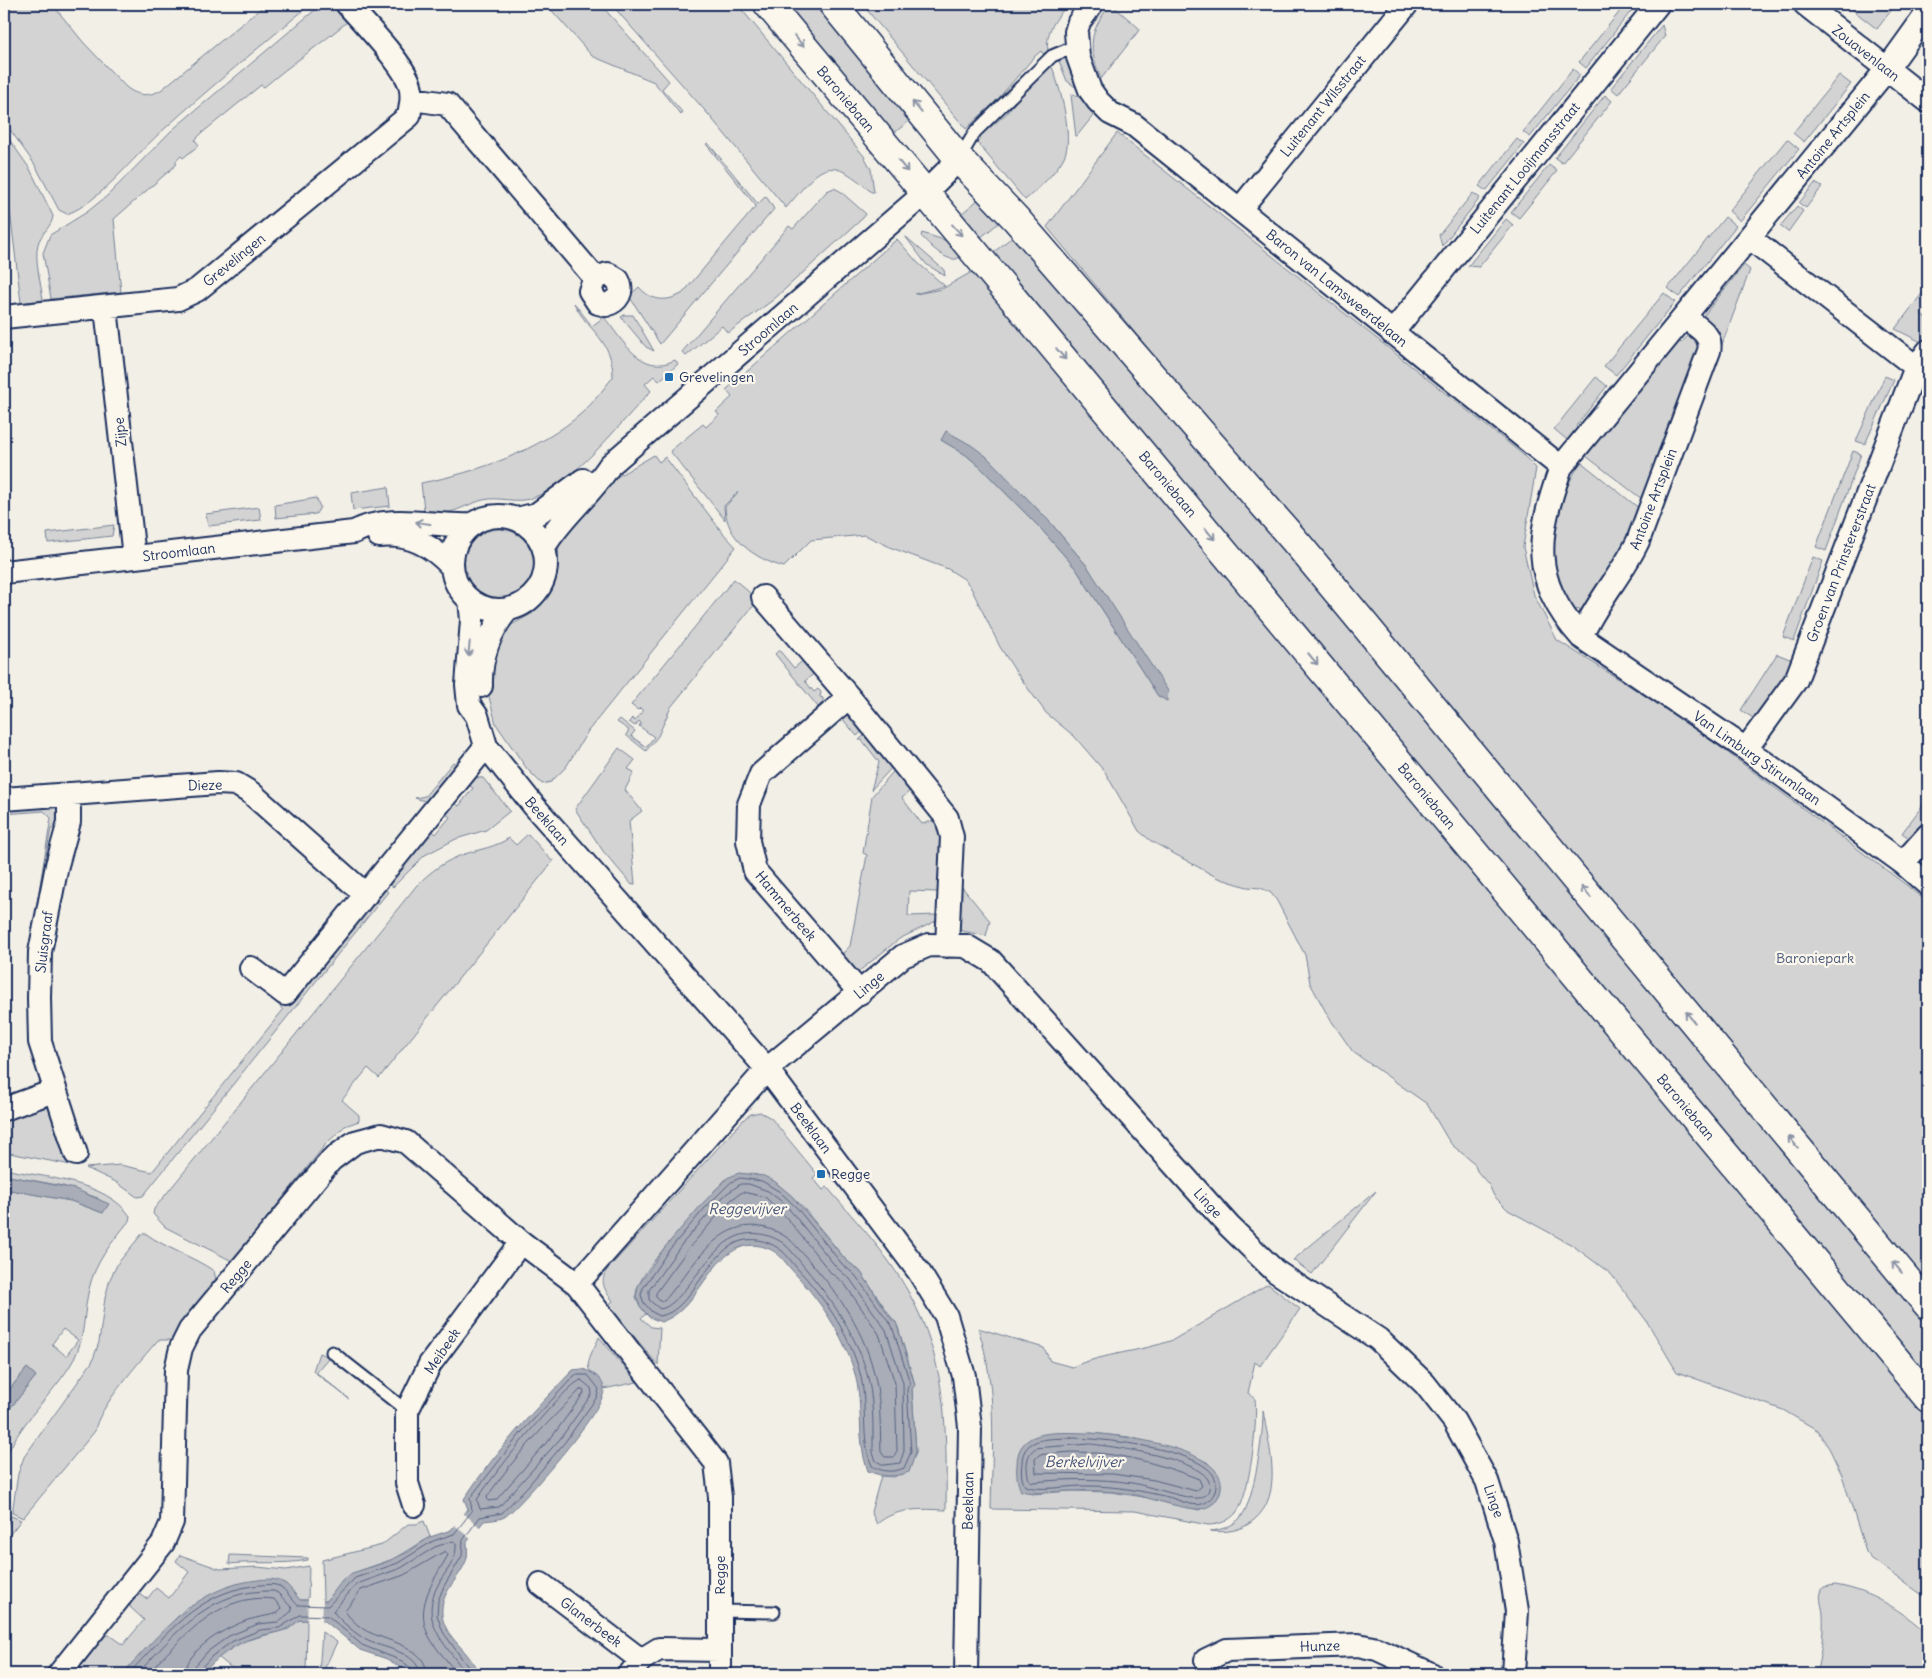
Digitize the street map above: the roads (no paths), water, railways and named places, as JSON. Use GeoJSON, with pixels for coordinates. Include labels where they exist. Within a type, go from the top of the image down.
{"type":"FeatureCollection","features":[{"type":"Feature","properties":{"kind":"main road","name":"Baroniebaan"},"geometry":{"type":"LineString","coordinates":[[768,4],[983,260],[1928,1398]]}},
{"type":"Feature","properties":{"kind":"main road"},"geometry":{"type":"LineString","coordinates":[[833,4],[959,159],[1016,219],[1301,548],[1928,1305]]}},
{"type":"Feature","properties":{"kind":"street"},"geometry":{"type":"LineString","coordinates":[[347,4],[402,69],[410,83],[412,99],[447,104],[595,278]]}},
{"type":"Feature","properties":{"kind":"street"},"geometry":{"type":"LineString","coordinates":[[1076,46],[1079,22],[1092,4]]}},
{"type":"Feature","properties":{"kind":"street","name":"Luitenant Wilsstraat"},"geometry":{"type":"LineString","coordinates":[[1240,209],[1406,4]]}},
{"type":"Feature","properties":{"kind":"street","name":"Luitenant Looijmansstraat"},"geometry":{"type":"LineString","coordinates":[[1392,333],[1658,4]]}},
{"type":"Feature","properties":{"kind":"street","name":"Zouavenlaan"},"geometry":{"type":"LineString","coordinates":[[1805,4],[1928,101]]}},
{"type":"Feature","properties":{"kind":"street","name":"Antoine Artsplein"},"geometry":{"type":"LineString","coordinates":[[1684,317],[1708,336],[1710,340],[1709,351],[1638,541],[1630,558],[1591,615],[1581,637],[1566,620],[1552,597],[1545,577],[1541,553],[1542,530],[1561,467],[1684,317],[1750,238],[1886,69],[1928,12]]}},
{"type":"Feature","properties":{"kind":"street","name":"Baron van Lamsweerdelaan"},"geometry":{"type":"LineString","coordinates":[[1076,46],[1090,90],[1110,113],[1134,125],[1561,467]]}},
{"type":"Feature","properties":{"kind":"street","name":"Grevelingen"},"geometry":{"type":"LineString","coordinates":[[4,317],[106,308],[178,299],[197,290],[409,116],[412,99]]}},
{"type":"Feature","properties":{"kind":"street"},"geometry":{"type":"LineString","coordinates":[[925,193],[959,159]]}},
{"type":"Feature","properties":{"kind":"street","name":"Stroomlaan"},"geometry":{"type":"LineString","coordinates":[[517,519],[537,514],[563,497],[592,474],[610,465],[925,193]]}},
{"type":"Feature","properties":{"kind":"street","name":"Groen van Prinstererstraat"},"geometry":{"type":"LineString","coordinates":[[1746,749],[1796,680],[1922,359],[1750,238]]}},
{"type":"Feature","properties":{"kind":"street","name":"Zijpe"},"geometry":{"type":"LineString","coordinates":[[106,308],[134,557]]}},
{"type":"Feature","properties":{"kind":"street","name":"Stroomlaan"},"geometry":{"type":"LineString","coordinates":[[544,547],[554,530],[599,482],[610,465]]}},
{"type":"Feature","properties":{"kind":"street"},"geometry":{"type":"LineString","coordinates":[[498,516],[517,519],[533,530],[544,547],[546,568],[540,587],[526,602],[507,610],[487,608],[470,600],[458,586],[452,567],[454,549],[464,532],[479,520],[498,516]]}},
{"type":"Feature","properties":{"kind":"street","name":"Stroomlaan"},"geometry":{"type":"LineString","coordinates":[[4,572],[354,532],[367,525],[390,522],[472,525]]}},
{"type":"Feature","properties":{"kind":"street","name":"Stroomlaan"},"geometry":{"type":"LineString","coordinates":[[354,532],[366,537],[388,535],[405,537],[421,542],[438,552],[452,567]]}},
{"type":"Feature","properties":{"kind":"street"},"geometry":{"type":"LineString","coordinates":[[763,597],[849,697],[947,818],[952,837],[947,946]]}},
{"type":"Feature","properties":{"kind":"street","name":"Beeklaan"},"geometry":{"type":"LineString","coordinates":[[470,600],[472,620],[467,685],[469,705],[477,716],[486,746],[534,806],[767,1069],[919,1272],[946,1316],[964,1376],[970,1428],[966,1674]]}},
{"type":"Feature","properties":{"kind":"street","name":"Beeklaan"},"geometry":{"type":"LineString","coordinates":[[477,716],[481,702],[480,677],[486,647],[496,624],[507,610]]}},
{"type":"Feature","properties":{"kind":"street","name":"Van Limburg Stirumlaan"},"geometry":{"type":"LineString","coordinates":[[1581,637],[1746,749],[1903,863],[1928,886]]}},
{"type":"Feature","properties":{"kind":"street","name":"Hammerbeek"},"geometry":{"type":"LineString","coordinates":[[849,697],[761,774],[749,804],[748,841],[755,871],[860,993]]}},
{"type":"Feature","properties":{"kind":"street"},"geometry":{"type":"LineString","coordinates":[[251,968],[285,994],[486,746]]}},
{"type":"Feature","properties":{"kind":"street","name":"Dieze"},"geometry":{"type":"LineString","coordinates":[[4,799],[218,783],[236,784],[251,793],[366,896]]}},
{"type":"Feature","properties":{"kind":"street","name":"Sluisgraaf"},"geometry":{"type":"LineString","coordinates":[[69,794],[69,822],[56,865],[40,952],[40,1042],[54,1091],[76,1154]]}},
{"type":"Feature","properties":{"kind":"street"},"geometry":{"type":"LineString","coordinates":[[1903,863],[1928,835]]}},
{"type":"Feature","properties":{"kind":"street","name":"Linge"},"geometry":{"type":"LineString","coordinates":[[767,1069],[903,956],[929,945],[966,946],[991,962],[1223,1219],[1275,1271],[1378,1339],[1405,1363],[1448,1413],[1477,1458],[1487,1481],[1504,1532],[1511,1563],[1517,1611],[1513,1674]]}},
{"type":"Feature","properties":{"kind":"street"},"geometry":{"type":"LineString","coordinates":[[577,1284],[767,1069]]}},
{"type":"Feature","properties":{"kind":"street"},"geometry":{"type":"LineString","coordinates":[[4,1109],[54,1091]]}},
{"type":"Feature","properties":{"kind":"street","name":"Regge"},"geometry":{"type":"LineString","coordinates":[[59,1674],[163,1543],[172,1522],[176,1370],[181,1348],[190,1330],[331,1160],[355,1142],[381,1134],[406,1142],[521,1242],[577,1284],[716,1463],[720,1497],[720,1674]]}},
{"type":"Feature","properties":{"kind":"street","name":"Meibeek"},"geometry":{"type":"LineString","coordinates":[[414,1505],[407,1483],[407,1411],[430,1364],[521,1242]]}},
{"type":"Feature","properties":{"kind":"street","name":"Glanerbeek"},"geometry":{"type":"LineString","coordinates":[[541,1584],[635,1667],[659,1649],[720,1650]]}},
{"type":"Feature","properties":{"kind":"street","name":"Hunze"},"geometry":{"type":"LineString","coordinates":[[1206,1660],[1227,1650],[1358,1645],[1377,1649],[1431,1674]]}},
{"type":"Feature","properties":{"kind":"lane"},"geometry":{"type":"LineString","coordinates":[[959,159],[975,132],[1052,56],[1076,46]]}},
{"type":"Feature","properties":{"kind":"lane"},"geometry":{"type":"LineString","coordinates":[[332,1352],[407,1411]]}},
{"type":"Feature","properties":{"kind":"lane"},"geometry":{"type":"LineString","coordinates":[[720,1611],[774,1612]]}},
{"type":"Feature","properties":{"kind":"water"},"geometry":{"type":"Polygon","coordinates":[[[946,431],[986,456],[1050,522],[1087,566],[1168,691],[1167,701],[1158,696],[1076,569],[1042,530],[980,467],[966,455],[941,440],[946,431]]]}},
{"type":"Feature","properties":{"kind":"water","name":"Reggevijver"},"geometry":{"type":"Polygon","coordinates":[[[739,1173],[764,1176],[774,1181],[792,1196],[846,1260],[860,1271],[892,1320],[896,1322],[915,1385],[912,1389],[916,1452],[909,1472],[888,1476],[868,1471],[862,1447],[858,1386],[850,1359],[837,1331],[820,1304],[775,1252],[762,1246],[752,1245],[743,1246],[727,1255],[684,1307],[673,1316],[661,1322],[649,1317],[640,1306],[636,1296],[638,1286],[665,1247],[727,1178],[739,1173]]]}},
{"type":"Feature","properties":{"kind":"water"},"geometry":{"type":"Polygon","coordinates":[[[4,1175],[75,1189],[109,1204],[103,1213],[71,1201],[4,1189],[4,1175]]]}},
{"type":"Feature","properties":{"kind":"water"},"geometry":{"type":"Polygon","coordinates":[[[27,1368],[36,1376],[4,1416],[4,1396],[27,1368]]]}},
{"type":"Feature","properties":{"kind":"water"},"geometry":{"type":"Polygon","coordinates":[[[582,1369],[600,1379],[604,1387],[600,1402],[591,1417],[561,1456],[506,1516],[484,1521],[467,1542],[467,1556],[464,1565],[444,1598],[442,1614],[444,1623],[453,1638],[470,1658],[478,1674],[411,1674],[387,1659],[360,1650],[325,1621],[299,1620],[283,1630],[238,1644],[219,1657],[202,1674],[122,1674],[181,1614],[216,1591],[236,1584],[271,1579],[286,1584],[300,1600],[327,1601],[342,1581],[352,1573],[384,1563],[408,1552],[430,1537],[451,1530],[468,1509],[464,1499],[502,1448],[573,1370],[582,1369]]]}},
{"type":"Feature","properties":{"kind":"water","name":"Berkelvijver"},"geometry":{"type":"Polygon","coordinates":[[[1090,1433],[1168,1446],[1207,1463],[1218,1474],[1221,1488],[1216,1500],[1211,1505],[1199,1509],[1180,1507],[1116,1492],[1033,1493],[1021,1491],[1017,1468],[1019,1452],[1024,1443],[1033,1437],[1043,1434],[1090,1433]]]}},
{"type":"Feature","properties":{"kind":"place","name":"Grevelingen"},"geometry":{"type":"Point","coordinates":[669,377]}},
{"type":"Feature","properties":{"kind":"place","name":"Regge"},"geometry":{"type":"Point","coordinates":[821,1174]}},
{"type":"Feature","properties":{"kind":"park label","name":"Baroniepark"},"geometry":{"type":"Point","coordinates":[1815,958]}}]}
